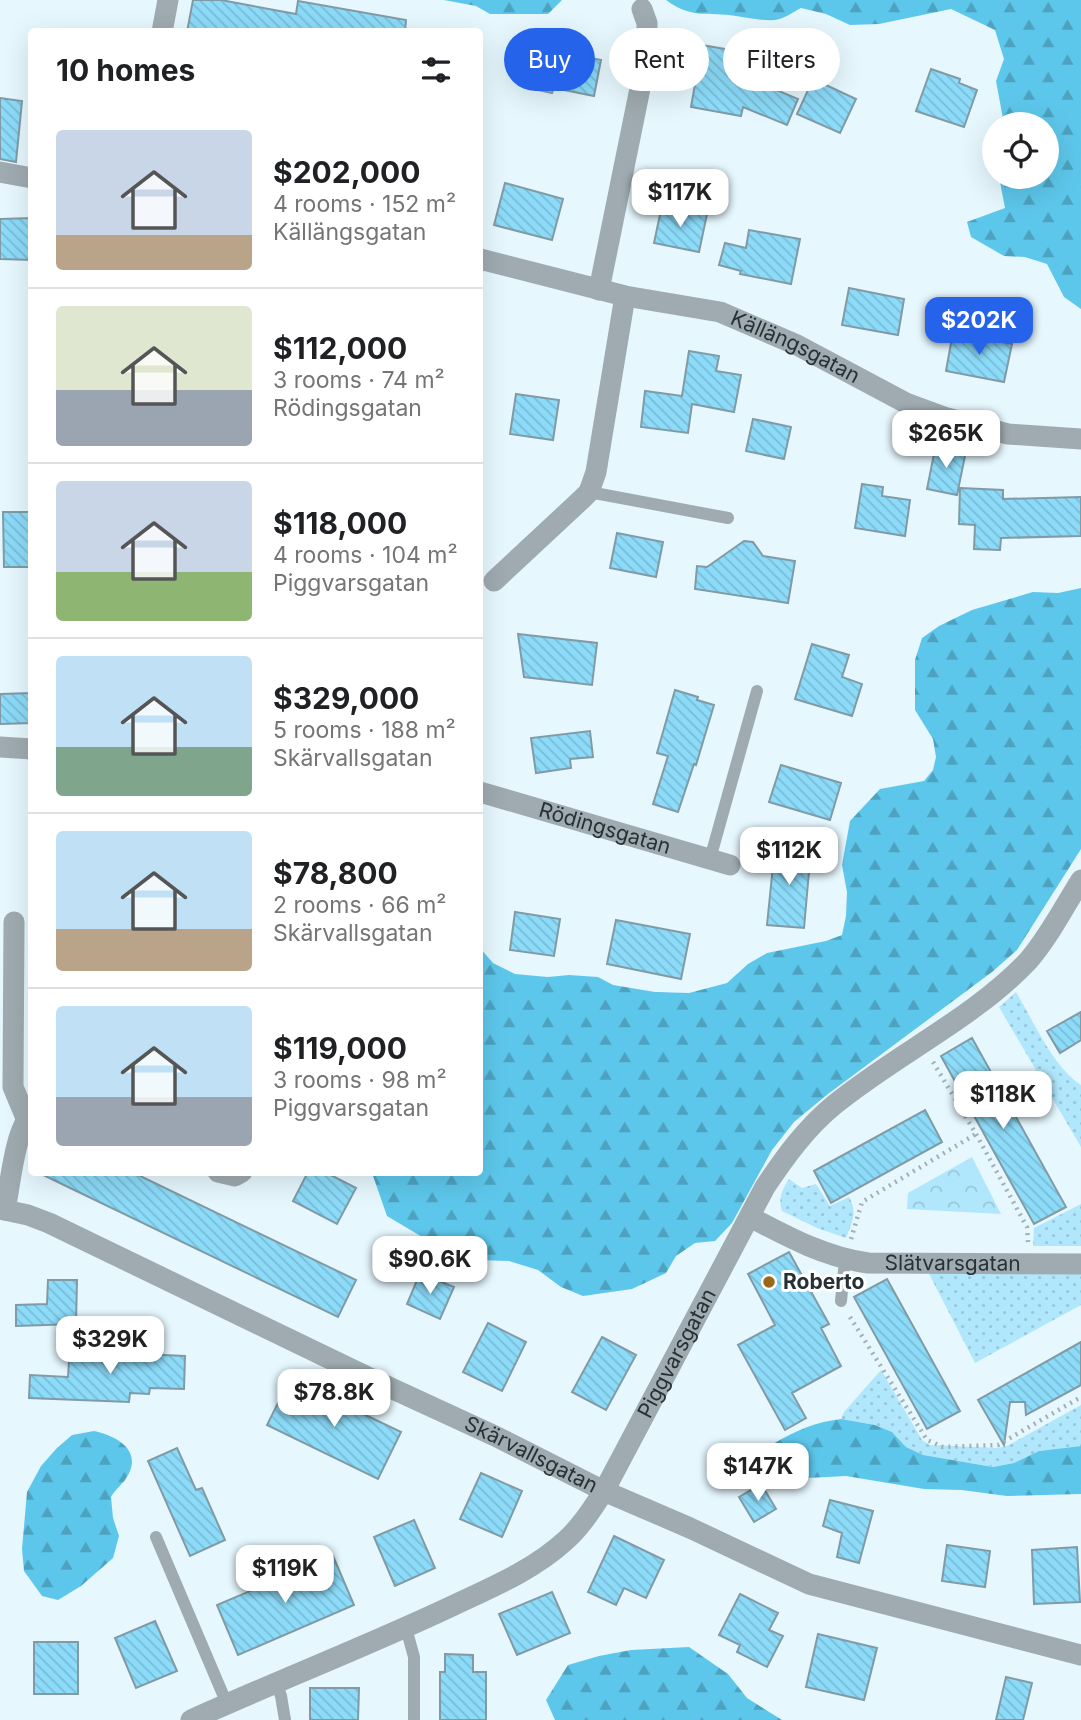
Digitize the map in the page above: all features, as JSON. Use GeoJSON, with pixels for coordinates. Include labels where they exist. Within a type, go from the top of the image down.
{"type":"FeatureCollection","features":[{"type":"Feature","properties":{"kind":"street"},"geometry":{"type":"LineString","coordinates":[[163,28],[168,0]]}},
{"type":"Feature","properties":{"kind":"street"},"geometry":{"type":"LineString","coordinates":[[599,290],[647,54],[647,23],[642,9]]}},
{"type":"Feature","properties":{"kind":"street"},"geometry":{"type":"LineString","coordinates":[[0,172],[28,176]]}},
{"type":"Feature","properties":{"kind":"street","name":"Källängsgatan"},"geometry":{"type":"LineString","coordinates":[[483,260],[625,296],[712,310],[820,356],[906,403],[947,418],[1009,434],[1081,439]]}},
{"type":"Feature","properties":{"kind":"street"},"geometry":{"type":"LineString","coordinates":[[487,584],[567,515],[589,492],[596,472],[625,296]]}},
{"type":"Feature","properties":{"kind":"street"},"geometry":{"type":"LineString","coordinates":[[0,747],[28,749]]}},
{"type":"Feature","properties":{"kind":"street","name":"Rödingsgatan"},"geometry":{"type":"LineString","coordinates":[[483,793],[730,865]]}},
{"type":"Feature","properties":{"kind":"street","name":"Piggvarsgatan"},"geometry":{"type":"LineString","coordinates":[[191,1720],[406,1628],[517,1575],[538,1562],[572,1534],[586,1519],[604,1491],[765,1187],[787,1155],[834,1106],[976,1004],[1027,961],[1044,941],[1081,880]]}},
{"type":"Feature","properties":{"kind":"street"},"geometry":{"type":"LineString","coordinates":[[14,922],[13,1087],[28,1114]]}},
{"type":"Feature","properties":{"kind":"street"},"geometry":{"type":"LineString","coordinates":[[3,1209],[21,1130],[28,1118]]}},
{"type":"Feature","properties":{"kind":"street","name":"Skärvallsgatan"},"geometry":{"type":"LineString","coordinates":[[3,1209],[28,1215],[81,1238],[604,1491],[809,1584],[1081,1655]]}},
{"type":"Feature","properties":{"kind":"street","name":"Slätvarsgatan"},"geometry":{"type":"LineString","coordinates":[[750,1217],[804,1244],[845,1259],[868,1263],[1081,1264]]}},
{"type":"Feature","properties":{"kind":"lane"},"geometry":{"type":"LineString","coordinates":[[589,492],[729,518]]}},
{"type":"Feature","properties":{"kind":"lane"},"geometry":{"type":"LineString","coordinates":[[710,859],[757,691]]}},
{"type":"Feature","properties":{"kind":"lane"},"geometry":{"type":"LineString","coordinates":[[841,1301],[845,1259]]}},
{"type":"Feature","properties":{"kind":"lane"},"geometry":{"type":"LineString","coordinates":[[156,1537],[227,1704]]}},
{"type":"Feature","properties":{"kind":"lane"},"geometry":{"type":"LineString","coordinates":[[406,1628],[414,1657],[414,1720]]}},
{"type":"Feature","properties":{"kind":"lane"},"geometry":{"type":"LineString","coordinates":[[276,1682],[285,1720]]}},
{"type":"Feature","properties":{"kind":"path"},"geometry":{"type":"LineString","coordinates":[[921,1043],[976,1134],[1027,1227],[1028,1263]]}},
{"type":"Feature","properties":{"kind":"path"},"geometry":{"type":"LineString","coordinates":[[845,1259],[862,1202],[976,1134]]}},
{"type":"Feature","properties":{"kind":"path"},"geometry":{"type":"LineString","coordinates":[[841,1301],[926,1440],[943,1447],[998,1445],[1081,1397]]}},
{"type":"Feature","properties":{"kind":"green space"},"geometry":{"type":"Polygon","coordinates":[[[444,0],[562,0],[548,14],[490,14],[476,6],[444,0]]]}},
{"type":"Feature","properties":{"kind":"green space"},"geometry":{"type":"Polygon","coordinates":[[[666,0],[1081,0],[1081,309],[1064,297],[1047,264],[1025,257],[1004,256],[971,237],[967,222],[1005,208],[1001,189],[1059,189],[1059,112],[1002,112],[996,81],[1004,59],[995,30],[951,9],[879,24],[850,25],[826,14],[801,8],[782,18],[765,20],[693,13],[666,0]]]}},
{"type":"Feature","properties":{"kind":"green space"},"geometry":{"type":"Polygon","coordinates":[[[1081,588],[1081,849],[1017,950],[992,972],[794,1122],[772,1150],[732,1223],[715,1241],[695,1243],[676,1256],[666,1273],[632,1289],[583,1296],[561,1287],[538,1270],[509,1261],[475,1260],[444,1250],[387,1216],[373,1176],[483,1176],[483,951],[493,963],[515,974],[598,977],[613,985],[655,992],[689,993],[727,983],[748,964],[767,953],[826,941],[842,935],[847,892],[842,865],[850,821],[880,789],[924,781],[933,770],[936,757],[933,739],[915,710],[915,660],[922,638],[939,626],[972,610],[1033,592],[1058,593],[1081,588]]]}},
{"type":"Feature","properties":{"kind":"green space"},"geometry":{"type":"Polygon","coordinates":[[[1016,992],[1061,1067],[1081,1085],[1081,1147],[999,1007],[1016,992]]]}},
{"type":"Feature","properties":{"kind":"green space"},"geometry":{"type":"Polygon","coordinates":[[[972,1157],[1001,1214],[907,1209],[908,1193],[972,1157]]]}},
{"type":"Feature","properties":{"kind":"green space"},"geometry":{"type":"Polygon","coordinates":[[[789,1179],[802,1188],[816,1184],[830,1206],[849,1197],[854,1213],[846,1238],[782,1211],[781,1194],[789,1179]]]}},
{"type":"Feature","properties":{"kind":"green space"},"geometry":{"type":"Polygon","coordinates":[[[1081,1204],[1081,1246],[1033,1246],[1034,1228],[1081,1204]]]}},
{"type":"Feature","properties":{"kind":"green space"},"geometry":{"type":"Polygon","coordinates":[[[925,1266],[1081,1269],[1081,1305],[975,1363],[925,1266]]]}},
{"type":"Feature","properties":{"kind":"green space"},"geometry":{"type":"Polygon","coordinates":[[[881,1370],[922,1440],[930,1445],[998,1448],[1009,1445],[1081,1405],[1081,1446],[1039,1451],[1014,1463],[993,1467],[923,1455],[906,1447],[892,1432],[875,1425],[841,1419],[844,1412],[881,1370]]]}},
{"type":"Feature","properties":{"kind":"green space"},"geometry":{"type":"Polygon","coordinates":[[[841,1419],[875,1425],[892,1432],[906,1447],[923,1455],[993,1467],[1014,1463],[1039,1451],[1081,1446],[1081,1494],[1007,1496],[962,1490],[924,1489],[846,1476],[807,1478],[783,1467],[775,1457],[773,1444],[822,1422],[841,1419]]]}},
{"type":"Feature","properties":{"kind":"green space"},"geometry":{"type":"Polygon","coordinates":[[[94,1431],[120,1441],[132,1461],[125,1480],[111,1497],[113,1518],[119,1536],[113,1558],[81,1586],[58,1600],[42,1596],[24,1571],[22,1549],[27,1492],[41,1466],[57,1448],[72,1435],[94,1431]]]}},
{"type":"Feature","properties":{"kind":"green space"},"geometry":{"type":"Polygon","coordinates":[[[689,1647],[728,1674],[747,1698],[782,1720],[555,1720],[546,1700],[568,1665],[631,1650],[689,1647]]]}},
{"type":"Feature","properties":{"kind":"building"},"geometry":{"type":"Polygon","coordinates":[[[193,0],[221,0],[296,14],[298,1],[406,20],[405,28],[188,28],[193,0]]]}},
{"type":"Feature","properties":{"kind":"building"},"geometry":{"type":"Polygon","coordinates":[[[709,46],[723,49],[723,91],[779,91],[798,99],[787,125],[743,107],[741,116],[691,107],[694,91],[709,91],[709,46]]]}},
{"type":"Feature","properties":{"kind":"building"},"geometry":{"type":"Polygon","coordinates":[[[595,59],[601,60],[595,91],[595,59]]]}},
{"type":"Feature","properties":{"kind":"building"},"geometry":{"type":"Polygon","coordinates":[[[931,69],[960,79],[959,83],[977,90],[964,127],[916,111],[931,69]]]}},
{"type":"Feature","properties":{"kind":"building"},"geometry":{"type":"Polygon","coordinates":[[[569,91],[595,91],[594,96],[569,91]]]}},
{"type":"Feature","properties":{"kind":"building"},"geometry":{"type":"Polygon","coordinates":[[[808,91],[839,91],[856,99],[840,133],[797,114],[808,91]]]}},
{"type":"Feature","properties":{"kind":"building"},"geometry":{"type":"Polygon","coordinates":[[[0,98],[22,101],[16,162],[0,159],[0,98]]]}},
{"type":"Feature","properties":{"kind":"building"},"geometry":{"type":"Polygon","coordinates":[[[505,183],[563,199],[552,240],[494,225],[505,183]]]}},
{"type":"Feature","properties":{"kind":"building"},"geometry":{"type":"Polygon","coordinates":[[[662,205],[707,214],[699,252],[654,243],[662,205]]]}},
{"type":"Feature","properties":{"kind":"building"},"geometry":{"type":"Polygon","coordinates":[[[28,218],[28,260],[0,259],[0,219],[28,218]]]}},
{"type":"Feature","properties":{"kind":"building"},"geometry":{"type":"Polygon","coordinates":[[[749,230],[800,239],[791,284],[740,274],[741,271],[719,265],[725,243],[746,248],[749,230]]]}},
{"type":"Feature","properties":{"kind":"building"},"geometry":{"type":"Polygon","coordinates":[[[849,288],[904,299],[898,335],[842,325],[849,288]]]}},
{"type":"Feature","properties":{"kind":"building"},"geometry":{"type":"Polygon","coordinates":[[[953,332],[1012,344],[1004,382],[946,371],[953,332]]]}},
{"type":"Feature","properties":{"kind":"building"},"geometry":{"type":"Polygon","coordinates":[[[689,351],[719,356],[716,371],[741,375],[734,412],[692,404],[688,433],[641,427],[645,391],[682,396],[689,351]]]}},
{"type":"Feature","properties":{"kind":"building"},"geometry":{"type":"Polygon","coordinates":[[[516,394],[559,400],[553,440],[510,434],[516,394]]]}},
{"type":"Feature","properties":{"kind":"building"},"geometry":{"type":"Polygon","coordinates":[[[753,419],[791,427],[784,459],[746,451],[753,419]]]}},
{"type":"Feature","properties":{"kind":"building"},"geometry":{"type":"Polygon","coordinates":[[[936,444],[966,451],[957,495],[927,489],[936,444]]]}},
{"type":"Feature","properties":{"kind":"building"},"geometry":{"type":"Polygon","coordinates":[[[862,484],[883,487],[882,496],[910,500],[905,536],[855,528],[862,484]]]}},
{"type":"Feature","properties":{"kind":"building"},"geometry":{"type":"Polygon","coordinates":[[[960,488],[1003,490],[1003,499],[1081,497],[1081,536],[1001,538],[1000,550],[974,549],[975,525],[959,524],[960,488]]]}},
{"type":"Feature","properties":{"kind":"building"},"geometry":{"type":"Polygon","coordinates":[[[3,512],[28,512],[28,567],[4,567],[3,512]]]}},
{"type":"Feature","properties":{"kind":"building"},"geometry":{"type":"Polygon","coordinates":[[[617,533],[663,542],[656,577],[610,568],[617,533]]]}},
{"type":"Feature","properties":{"kind":"building"},"geometry":{"type":"Polygon","coordinates":[[[744,541],[753,542],[763,556],[795,561],[788,603],[695,589],[697,566],[707,567],[744,541]]]}},
{"type":"Feature","properties":{"kind":"building"},"geometry":{"type":"Polygon","coordinates":[[[518,634],[597,643],[592,685],[524,677],[518,634]]]}},
{"type":"Feature","properties":{"kind":"building"},"geometry":{"type":"Polygon","coordinates":[[[812,644],[849,655],[842,677],[862,684],[852,716],[795,699],[812,644]]]}},
{"type":"Feature","properties":{"kind":"building"},"geometry":{"type":"Polygon","coordinates":[[[675,690],[714,705],[678,812],[653,804],[668,756],[657,753],[675,690]]]}},
{"type":"Feature","properties":{"kind":"building"},"geometry":{"type":"Polygon","coordinates":[[[28,693],[28,723],[0,724],[0,694],[28,693]]]}},
{"type":"Feature","properties":{"kind":"building"},"geometry":{"type":"Polygon","coordinates":[[[590,731],[593,757],[570,759],[571,768],[536,773],[531,738],[590,731]]]}},
{"type":"Feature","properties":{"kind":"building"},"geometry":{"type":"Polygon","coordinates":[[[781,765],[841,783],[830,820],[769,802],[781,765]]]}},
{"type":"Feature","properties":{"kind":"building"},"geometry":{"type":"Polygon","coordinates":[[[775,846],[811,849],[804,928],[767,925],[775,846]]]}},
{"type":"Feature","properties":{"kind":"building"},"geometry":{"type":"Polygon","coordinates":[[[515,912],[560,919],[554,956],[510,950],[515,912]]]}},
{"type":"Feature","properties":{"kind":"building"},"geometry":{"type":"Polygon","coordinates":[[[616,920],[690,934],[681,979],[607,964],[616,920]]]}},
{"type":"Feature","properties":{"kind":"building"},"geometry":{"type":"Polygon","coordinates":[[[1081,1012],[1081,1040],[1060,1053],[1047,1031],[1081,1012]]]}},
{"type":"Feature","properties":{"kind":"building"},"geometry":{"type":"Polygon","coordinates":[[[972,1038],[1066,1207],[1034,1224],[941,1056],[972,1038]]]}},
{"type":"Feature","properties":{"kind":"building"},"geometry":{"type":"Polygon","coordinates":[[[925,1110],[942,1142],[831,1203],[814,1171],[925,1110]]]}},
{"type":"Feature","properties":{"kind":"building"},"geometry":{"type":"Polygon","coordinates":[[[45,1176],[140,1176],[356,1280],[338,1317],[45,1176]]]}},
{"type":"Feature","properties":{"kind":"building"},"geometry":{"type":"Polygon","coordinates":[[[306,1176],[333,1176],[356,1188],[337,1224],[293,1201],[306,1176]]]}},
{"type":"Feature","properties":{"kind":"building"},"geometry":{"type":"Polygon","coordinates":[[[789,1252],[829,1324],[821,1328],[841,1366],[792,1393],[806,1418],[785,1430],[738,1345],[775,1325],[748,1274],[789,1252]]]}},
{"type":"Feature","properties":{"kind":"building"},"geometry":{"type":"Polygon","coordinates":[[[420,1273],[454,1287],[440,1319],[407,1304],[420,1273]]]}},
{"type":"Feature","properties":{"kind":"building"},"geometry":{"type":"Polygon","coordinates":[[[887,1279],[960,1411],[927,1429],[854,1297],[887,1279]]]}},
{"type":"Feature","properties":{"kind":"building"},"geometry":{"type":"Polygon","coordinates":[[[48,1280],[77,1280],[76,1324],[16,1326],[16,1305],[47,1304],[48,1280]]]}},
{"type":"Feature","properties":{"kind":"building"},"geometry":{"type":"Polygon","coordinates":[[[488,1323],[526,1342],[502,1391],[463,1372],[488,1323]]]}},
{"type":"Feature","properties":{"kind":"building"},"geometry":{"type":"Polygon","coordinates":[[[602,1337],[636,1355],[606,1410],[572,1392],[602,1337]]]}},
{"type":"Feature","properties":{"kind":"building"},"geometry":{"type":"Polygon","coordinates":[[[1081,1342],[1081,1385],[1026,1415],[1025,1402],[1010,1402],[1004,1445],[978,1400],[1081,1342]]]}},
{"type":"Feature","properties":{"kind":"building"},"geometry":{"type":"Polygon","coordinates":[[[70,1343],[95,1344],[95,1352],[185,1356],[184,1389],[150,1388],[149,1394],[130,1393],[129,1402],[29,1398],[30,1375],[68,1377],[70,1343]]]}},
{"type":"Feature","properties":{"kind":"building"},"geometry":{"type":"Polygon","coordinates":[[[290,1379],[401,1432],[378,1479],[267,1425],[290,1379]]]}},
{"type":"Feature","properties":{"kind":"building"},"geometry":{"type":"Polygon","coordinates":[[[177,1448],[196,1490],[202,1488],[225,1540],[190,1556],[148,1461],[177,1448]]]}},
{"type":"Feature","properties":{"kind":"building"},"geometry":{"type":"Polygon","coordinates":[[[481,1473],[522,1491],[502,1537],[460,1519],[481,1473]]]}},
{"type":"Feature","properties":{"kind":"building"},"geometry":{"type":"Polygon","coordinates":[[[761,1484],[776,1509],[754,1522],[739,1497],[761,1484]]]}},
{"type":"Feature","properties":{"kind":"building"},"geometry":{"type":"Polygon","coordinates":[[[830,1500],[873,1511],[859,1563],[837,1557],[842,1533],[823,1526],[830,1500]]]}},
{"type":"Feature","properties":{"kind":"building"},"geometry":{"type":"Polygon","coordinates":[[[414,1520],[435,1568],[395,1586],[374,1537],[414,1520]]]}},
{"type":"Feature","properties":{"kind":"building"},"geometry":{"type":"Polygon","coordinates":[[[614,1536],[664,1560],[646,1598],[624,1588],[616,1605],[588,1592],[614,1536]]]}},
{"type":"Feature","properties":{"kind":"building"},"geometry":{"type":"Polygon","coordinates":[[[947,1545],[990,1551],[985,1587],[942,1581],[947,1545]]]}},
{"type":"Feature","properties":{"kind":"building"},"geometry":{"type":"Polygon","coordinates":[[[1077,1547],[1080,1602],[1034,1604],[1032,1550],[1077,1547]]]}},
{"type":"Feature","properties":{"kind":"building"},"geometry":{"type":"Polygon","coordinates":[[[333,1556],[354,1605],[238,1655],[217,1605],[333,1556]]]}},
{"type":"Feature","properties":{"kind":"building"},"geometry":{"type":"Polygon","coordinates":[[[552,1592],[570,1633],[517,1655],[499,1614],[552,1592]]]}},
{"type":"Feature","properties":{"kind":"building"},"geometry":{"type":"Polygon","coordinates":[[[740,1594],[778,1613],[769,1630],[783,1636],[767,1667],[737,1652],[740,1645],[719,1635],[740,1594]]]}},
{"type":"Feature","properties":{"kind":"building"},"geometry":{"type":"Polygon","coordinates":[[[155,1621],[177,1671],[136,1688],[115,1638],[155,1621]]]}},
{"type":"Feature","properties":{"kind":"building"},"geometry":{"type":"Polygon","coordinates":[[[818,1634],[877,1648],[864,1700],[806,1687],[818,1634]]]}},
{"type":"Feature","properties":{"kind":"building"},"geometry":{"type":"Polygon","coordinates":[[[34,1642],[78,1642],[78,1694],[34,1694],[34,1642]]]}},
{"type":"Feature","properties":{"kind":"building"},"geometry":{"type":"Polygon","coordinates":[[[445,1654],[473,1655],[473,1672],[486,1672],[486,1720],[440,1720],[440,1672],[445,1672],[445,1654]]]}},
{"type":"Feature","properties":{"kind":"building"},"geometry":{"type":"Polygon","coordinates":[[[1006,1677],[1032,1683],[1023,1720],[996,1720],[1006,1677]]]}},
{"type":"Feature","properties":{"kind":"building"},"geometry":{"type":"Polygon","coordinates":[[[310,1688],[359,1688],[358,1720],[310,1720],[310,1688]]]}},
{"type":"Feature","properties":{"kind":"place","name":"Roberto"},"geometry":{"type":"Point","coordinates":[769,1282]}}]}
